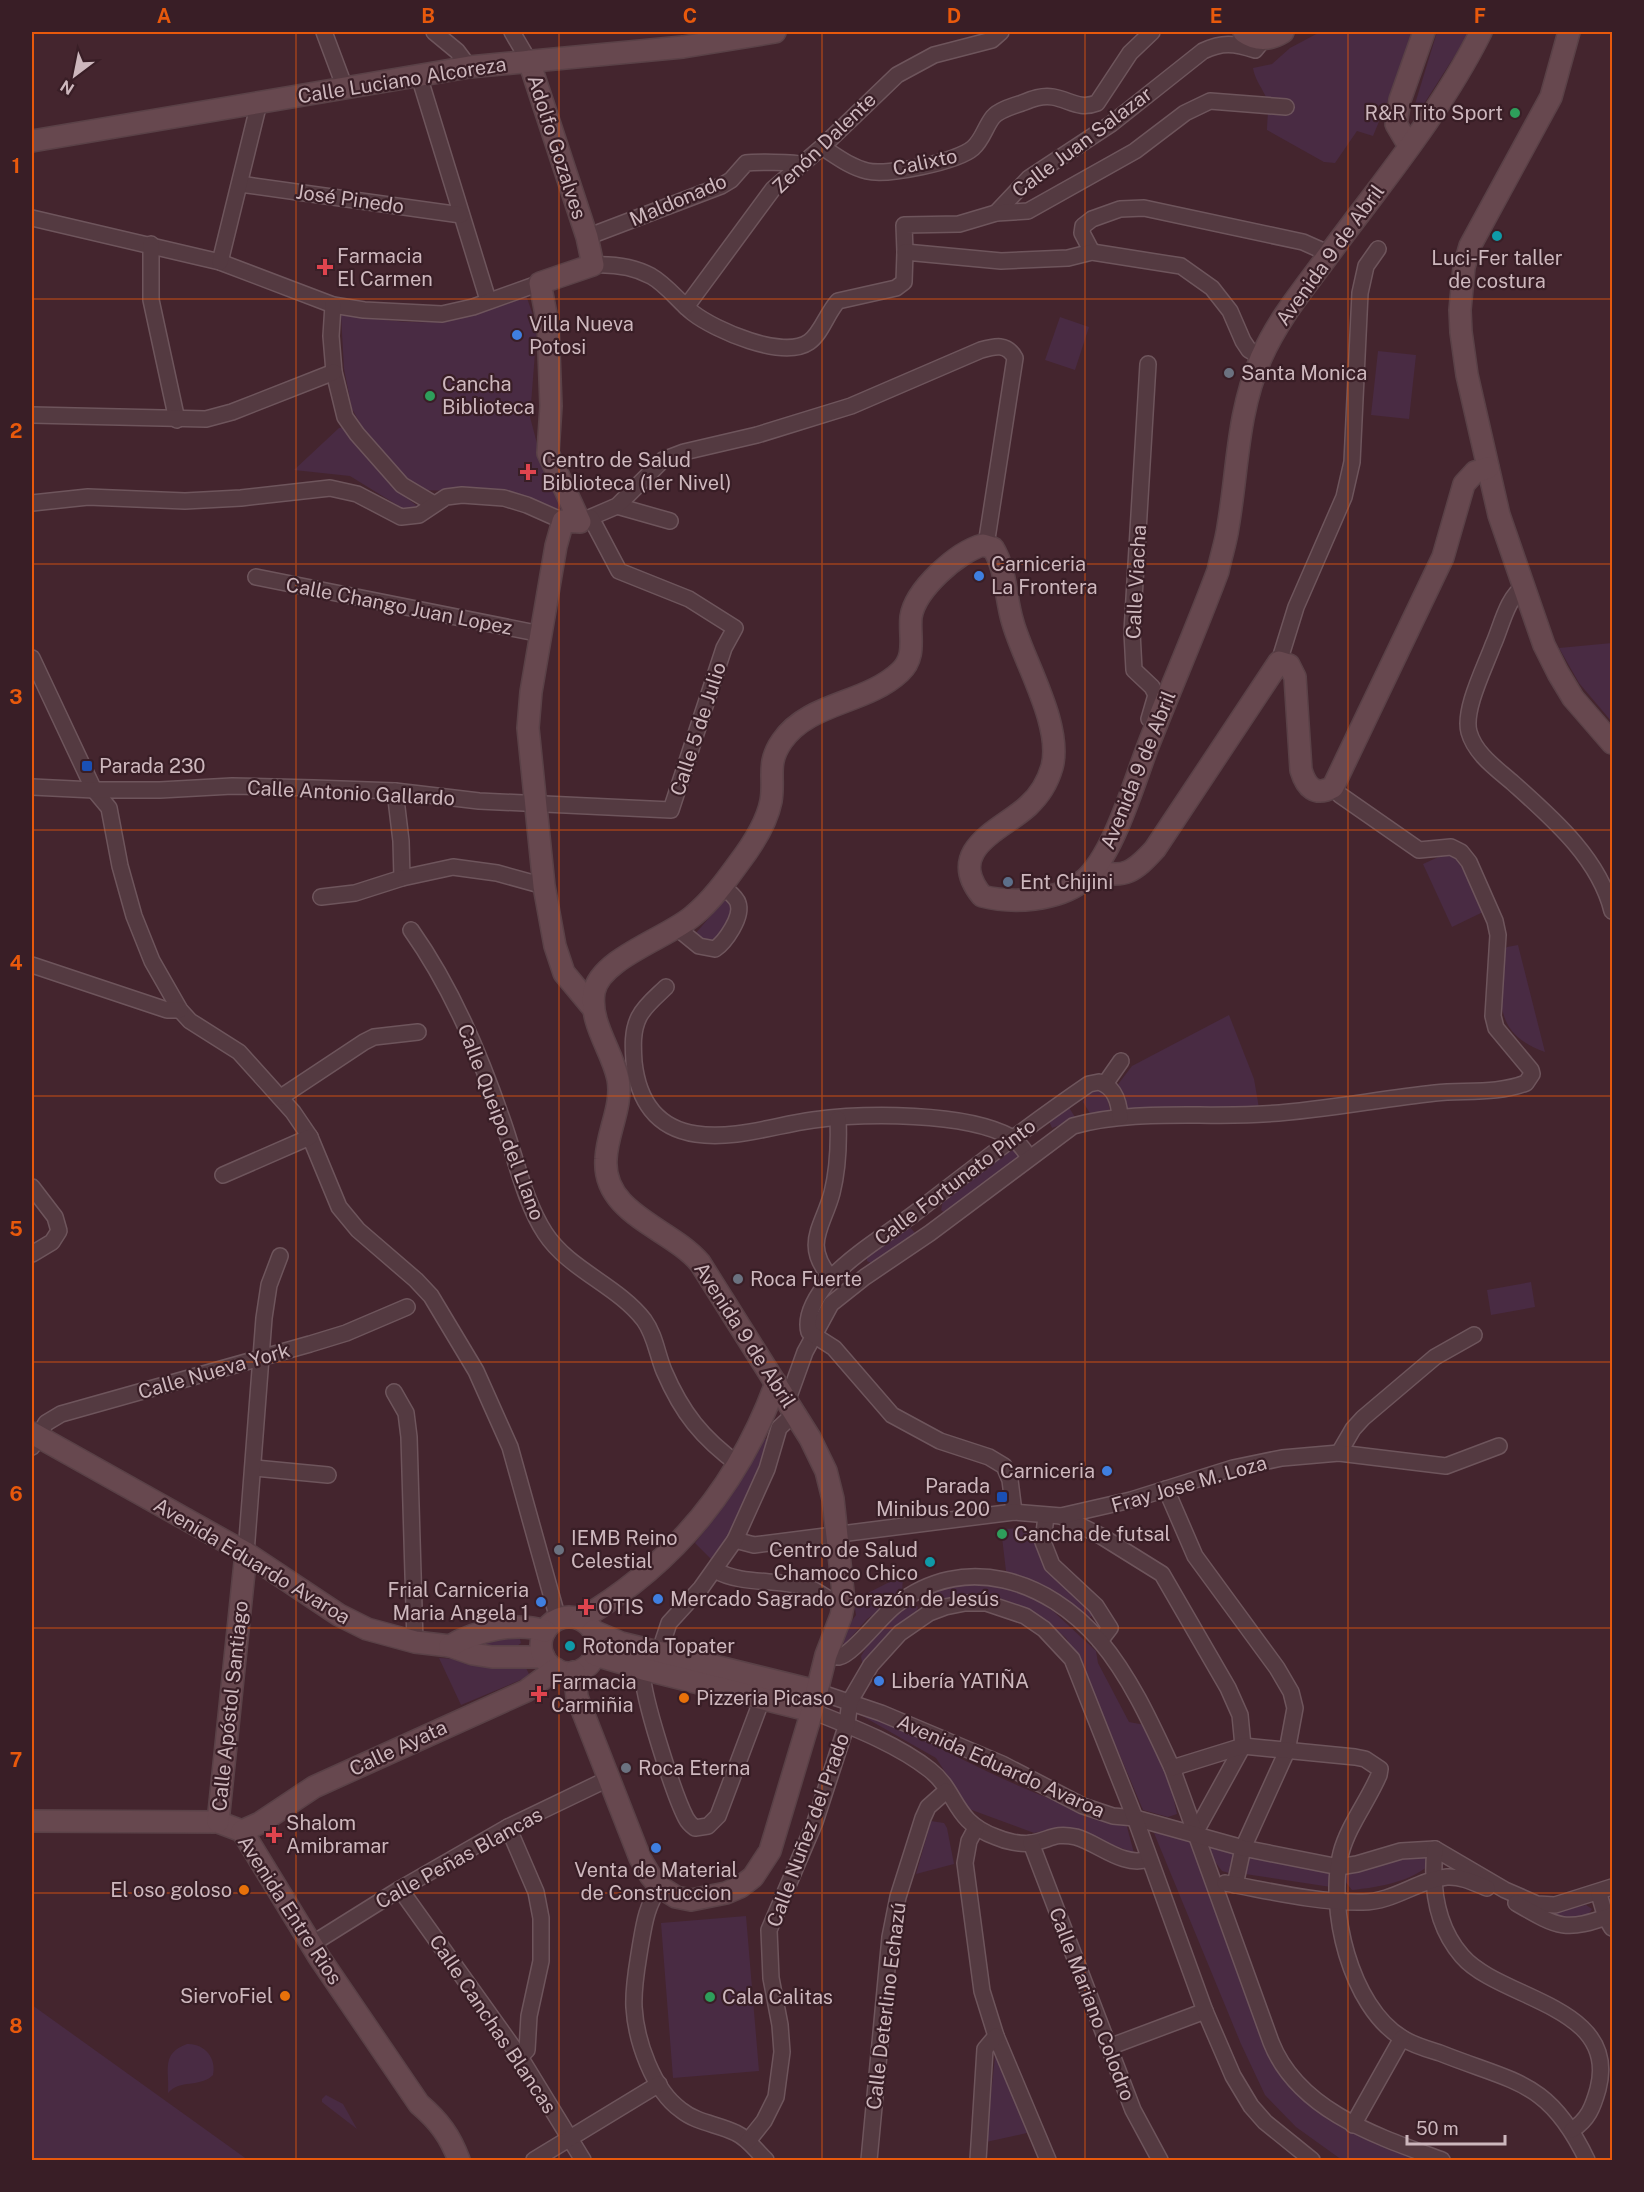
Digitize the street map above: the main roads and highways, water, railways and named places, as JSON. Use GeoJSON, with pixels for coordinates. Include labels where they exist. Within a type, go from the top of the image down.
{"type":"FeatureCollection","features":[{"type":"Feature","properties":{"kind":"main road","name":"Calle Luciano Alcoreza"},"geometry":{"type":"LineString","coordinates":[[32,141],[469,67],[529,61],[682,39],[775,32]]}},
{"type":"Feature","properties":{"kind":"main road"},"geometry":{"type":"LineString","coordinates":[[1244,32],[1252,37],[1274,35]]}},
{"type":"Feature","properties":{"kind":"main road"},"geometry":{"type":"LineString","coordinates":[[1409,146],[1396,124],[1400,100],[1424,32]]}},
{"type":"Feature","properties":{"kind":"main road","name":"Avenida 9 de Abril"},"geometry":{"type":"LineString","coordinates":[[558,1666],[577,1696],[640,1858],[660,1887],[676,1897],[691,1900],[708,1899],[740,1887],[753,1877],[770,1851],[826,1655],[841,1616],[844,1601],[837,1534],[826,1471],[791,1407],[713,1282],[691,1252],[633,1212],[610,1187],[605,1162],[607,1139],[620,1090],[593,1008],[594,991],[598,980],[609,969],[693,917],[722,886],[740,862],[767,814],[772,790],[770,771],[774,754],[782,741],[804,719],[867,693],[900,672],[911,651],[911,617],[921,593],[966,553],[986,545],[993,548],[1001,564],[1013,624],[1038,683],[1053,738],[1053,765],[1047,781],[1028,806],[987,834],[974,852],[971,877],[982,896],[1006,901],[1033,899],[1061,891],[1083,881],[1095,870],[1105,853],[1132,788],[1218,571],[1228,527],[1243,415],[1251,384],[1262,357],[1292,301],[1330,254],[1409,146],[1452,84],[1481,32]]}},
{"type":"Feature","properties":{"kind":"main road"},"geometry":{"type":"LineString","coordinates":[[1569,32],[1551,97],[1470,246],[1464,267],[1460,310],[1461,332],[1467,375],[1499,515],[1544,645],[1573,698],[1612,743]]}},
{"type":"Feature","properties":{"kind":"main road","name":"Adolfo Gozalves"},"geometry":{"type":"LineString","coordinates":[[529,61],[587,237],[593,265],[540,283],[548,325],[551,406],[548,453],[578,520],[556,546],[531,692],[528,728],[544,886],[555,946],[564,974],[593,1008]]}},
{"type":"Feature","properties":{"kind":"main road"},"geometry":{"type":"LineString","coordinates":[[1095,870],[1114,876],[1124,874],[1143,862],[1155,849],[1279,662],[1289,665],[1295,677],[1301,770],[1305,783],[1315,791],[1321,792],[1333,787],[1443,557],[1464,484],[1475,472],[1488,468]]}},
{"type":"Feature","properties":{"kind":"main road"},"geometry":{"type":"LineString","coordinates":[[587,1625],[608,1603],[658,1564],[689,1534],[716,1501],[739,1465],[764,1415],[776,1383]]}},
{"type":"Feature","properties":{"kind":"main road","name":"Avenida Eduardo Avaroa"},"geometry":{"type":"LineString","coordinates":[[33,1439],[246,1553],[339,1615],[367,1629],[414,1642],[450,1646],[473,1654],[558,1666]]}},
{"type":"Feature","properties":{"kind":"main road","name":"Calle Apóstol Santiago"},"geometry":{"type":"LineString","coordinates":[[218,1822],[246,1553]]}},
{"type":"Feature","properties":{"kind":"main road"},"geometry":{"type":"LineString","coordinates":[[450,1646],[466,1636],[552,1625],[570,1617],[587,1625],[597,1642],[595,1655],[587,1666],[558,1666],[542,1647],[552,1625]]}},
{"type":"Feature","properties":{"kind":"main road","name":"Avenida Eduardo Avaroa"},"geometry":{"type":"LineString","coordinates":[[587,1625],[609,1640],[659,1653],[814,1701]]}},
{"type":"Feature","properties":{"kind":"main road","name":"Avenida Eduardo Avaroa"},"geometry":{"type":"LineString","coordinates":[[595,1655],[643,1670],[762,1699],[814,1701]]}},
{"type":"Feature","properties":{"kind":"main road","name":"Calle Ayata"},"geometry":{"type":"LineString","coordinates":[[242,1831],[260,1822],[314,1786],[526,1691],[558,1666]]}},
{"type":"Feature","properties":{"kind":"main road","name":"Avenida Entre Rios"},"geometry":{"type":"LineString","coordinates":[[32,1821],[218,1822],[242,1831],[312,1944],[419,2104],[438,2120],[451,2139],[459,2160]]}},
{"type":"Feature","properties":{"kind":"place","name":"R&R Tito Sport"},"geometry":{"type":"Point","coordinates":[1515,113]}},
{"type":"Feature","properties":{"kind":"place","name":"Luci-Fer taller de costura"},"geometry":{"type":"Point","coordinates":[1497,236]}},
{"type":"Feature","properties":{"kind":"place","name":"Farmacia El Carmen"},"geometry":{"type":"Point","coordinates":[325,267]}},
{"type":"Feature","properties":{"kind":"place","name":"Villa Nueva Potosi"},"geometry":{"type":"Point","coordinates":[517,335]}},
{"type":"Feature","properties":{"kind":"place","name":"Santa Monica"},"geometry":{"type":"Point","coordinates":[1229,373]}},
{"type":"Feature","properties":{"kind":"place","name":"Cancha Biblioteca"},"geometry":{"type":"Point","coordinates":[430,396]}},
{"type":"Feature","properties":{"kind":"place","name":"Centro de Salud Biblioteca (1er Nivel)"},"geometry":{"type":"Point","coordinates":[528,472]}},
{"type":"Feature","properties":{"kind":"place","name":"Carniceria La Frontera"},"geometry":{"type":"Point","coordinates":[979,576]}},
{"type":"Feature","properties":{"kind":"place","name":"Parada 230"},"geometry":{"type":"Point","coordinates":[87,766]}},
{"type":"Feature","properties":{"kind":"place","name":"Ent Chijini"},"geometry":{"type":"Point","coordinates":[1008,882]}},
{"type":"Feature","properties":{"kind":"place","name":"Roca Fuerte"},"geometry":{"type":"Point","coordinates":[738,1279]}},
{"type":"Feature","properties":{"kind":"place","name":"Carniceria"},"geometry":{"type":"Point","coordinates":[1107,1471]}},
{"type":"Feature","properties":{"kind":"place","name":"Parada Minibus 200"},"geometry":{"type":"Point","coordinates":[1002,1497]}},
{"type":"Feature","properties":{"kind":"place","name":"Cancha de futsal"},"geometry":{"type":"Point","coordinates":[1002,1534]}},
{"type":"Feature","properties":{"kind":"place","name":"IEMB Reino Celestial"},"geometry":{"type":"Point","coordinates":[559,1550]}},
{"type":"Feature","properties":{"kind":"place","name":"Centro de Salud Chamoco Chico"},"geometry":{"type":"Point","coordinates":[930,1562]}},
{"type":"Feature","properties":{"kind":"place","name":"Mercado Sagrado Corazón de Jesús"},"geometry":{"type":"Point","coordinates":[658,1599]}},
{"type":"Feature","properties":{"kind":"place","name":"Frial Carniceria Maria Angela 1"},"geometry":{"type":"Point","coordinates":[541,1602]}},
{"type":"Feature","properties":{"kind":"place","name":"OTIS"},"geometry":{"type":"Point","coordinates":[586,1607]}},
{"type":"Feature","properties":{"kind":"place","name":"Rotonda Topater"},"geometry":{"type":"Point","coordinates":[570,1646]}},
{"type":"Feature","properties":{"kind":"place","name":"Libería YATIÑA"},"geometry":{"type":"Point","coordinates":[879,1681]}},
{"type":"Feature","properties":{"kind":"place","name":"Farmacia Carmiñia"},"geometry":{"type":"Point","coordinates":[539,1694]}},
{"type":"Feature","properties":{"kind":"place","name":"Pizzeria Picaso"},"geometry":{"type":"Point","coordinates":[684,1698]}},
{"type":"Feature","properties":{"kind":"place","name":"Roca Eterna"},"geometry":{"type":"Point","coordinates":[626,1768]}},
{"type":"Feature","properties":{"kind":"place","name":"Shalom Amibramar"},"geometry":{"type":"Point","coordinates":[274,1835]}},
{"type":"Feature","properties":{"kind":"place","name":"Venta de Material de Construccion"},"geometry":{"type":"Point","coordinates":[656,1848]}},
{"type":"Feature","properties":{"kind":"place","name":"El oso goloso"},"geometry":{"type":"Point","coordinates":[244,1890]}},
{"type":"Feature","properties":{"kind":"place","name":"SiervoFiel"},"geometry":{"type":"Point","coordinates":[285,1996]}},
{"type":"Feature","properties":{"kind":"place","name":"Cala Calitas"},"geometry":{"type":"Point","coordinates":[710,1997]}}]}
